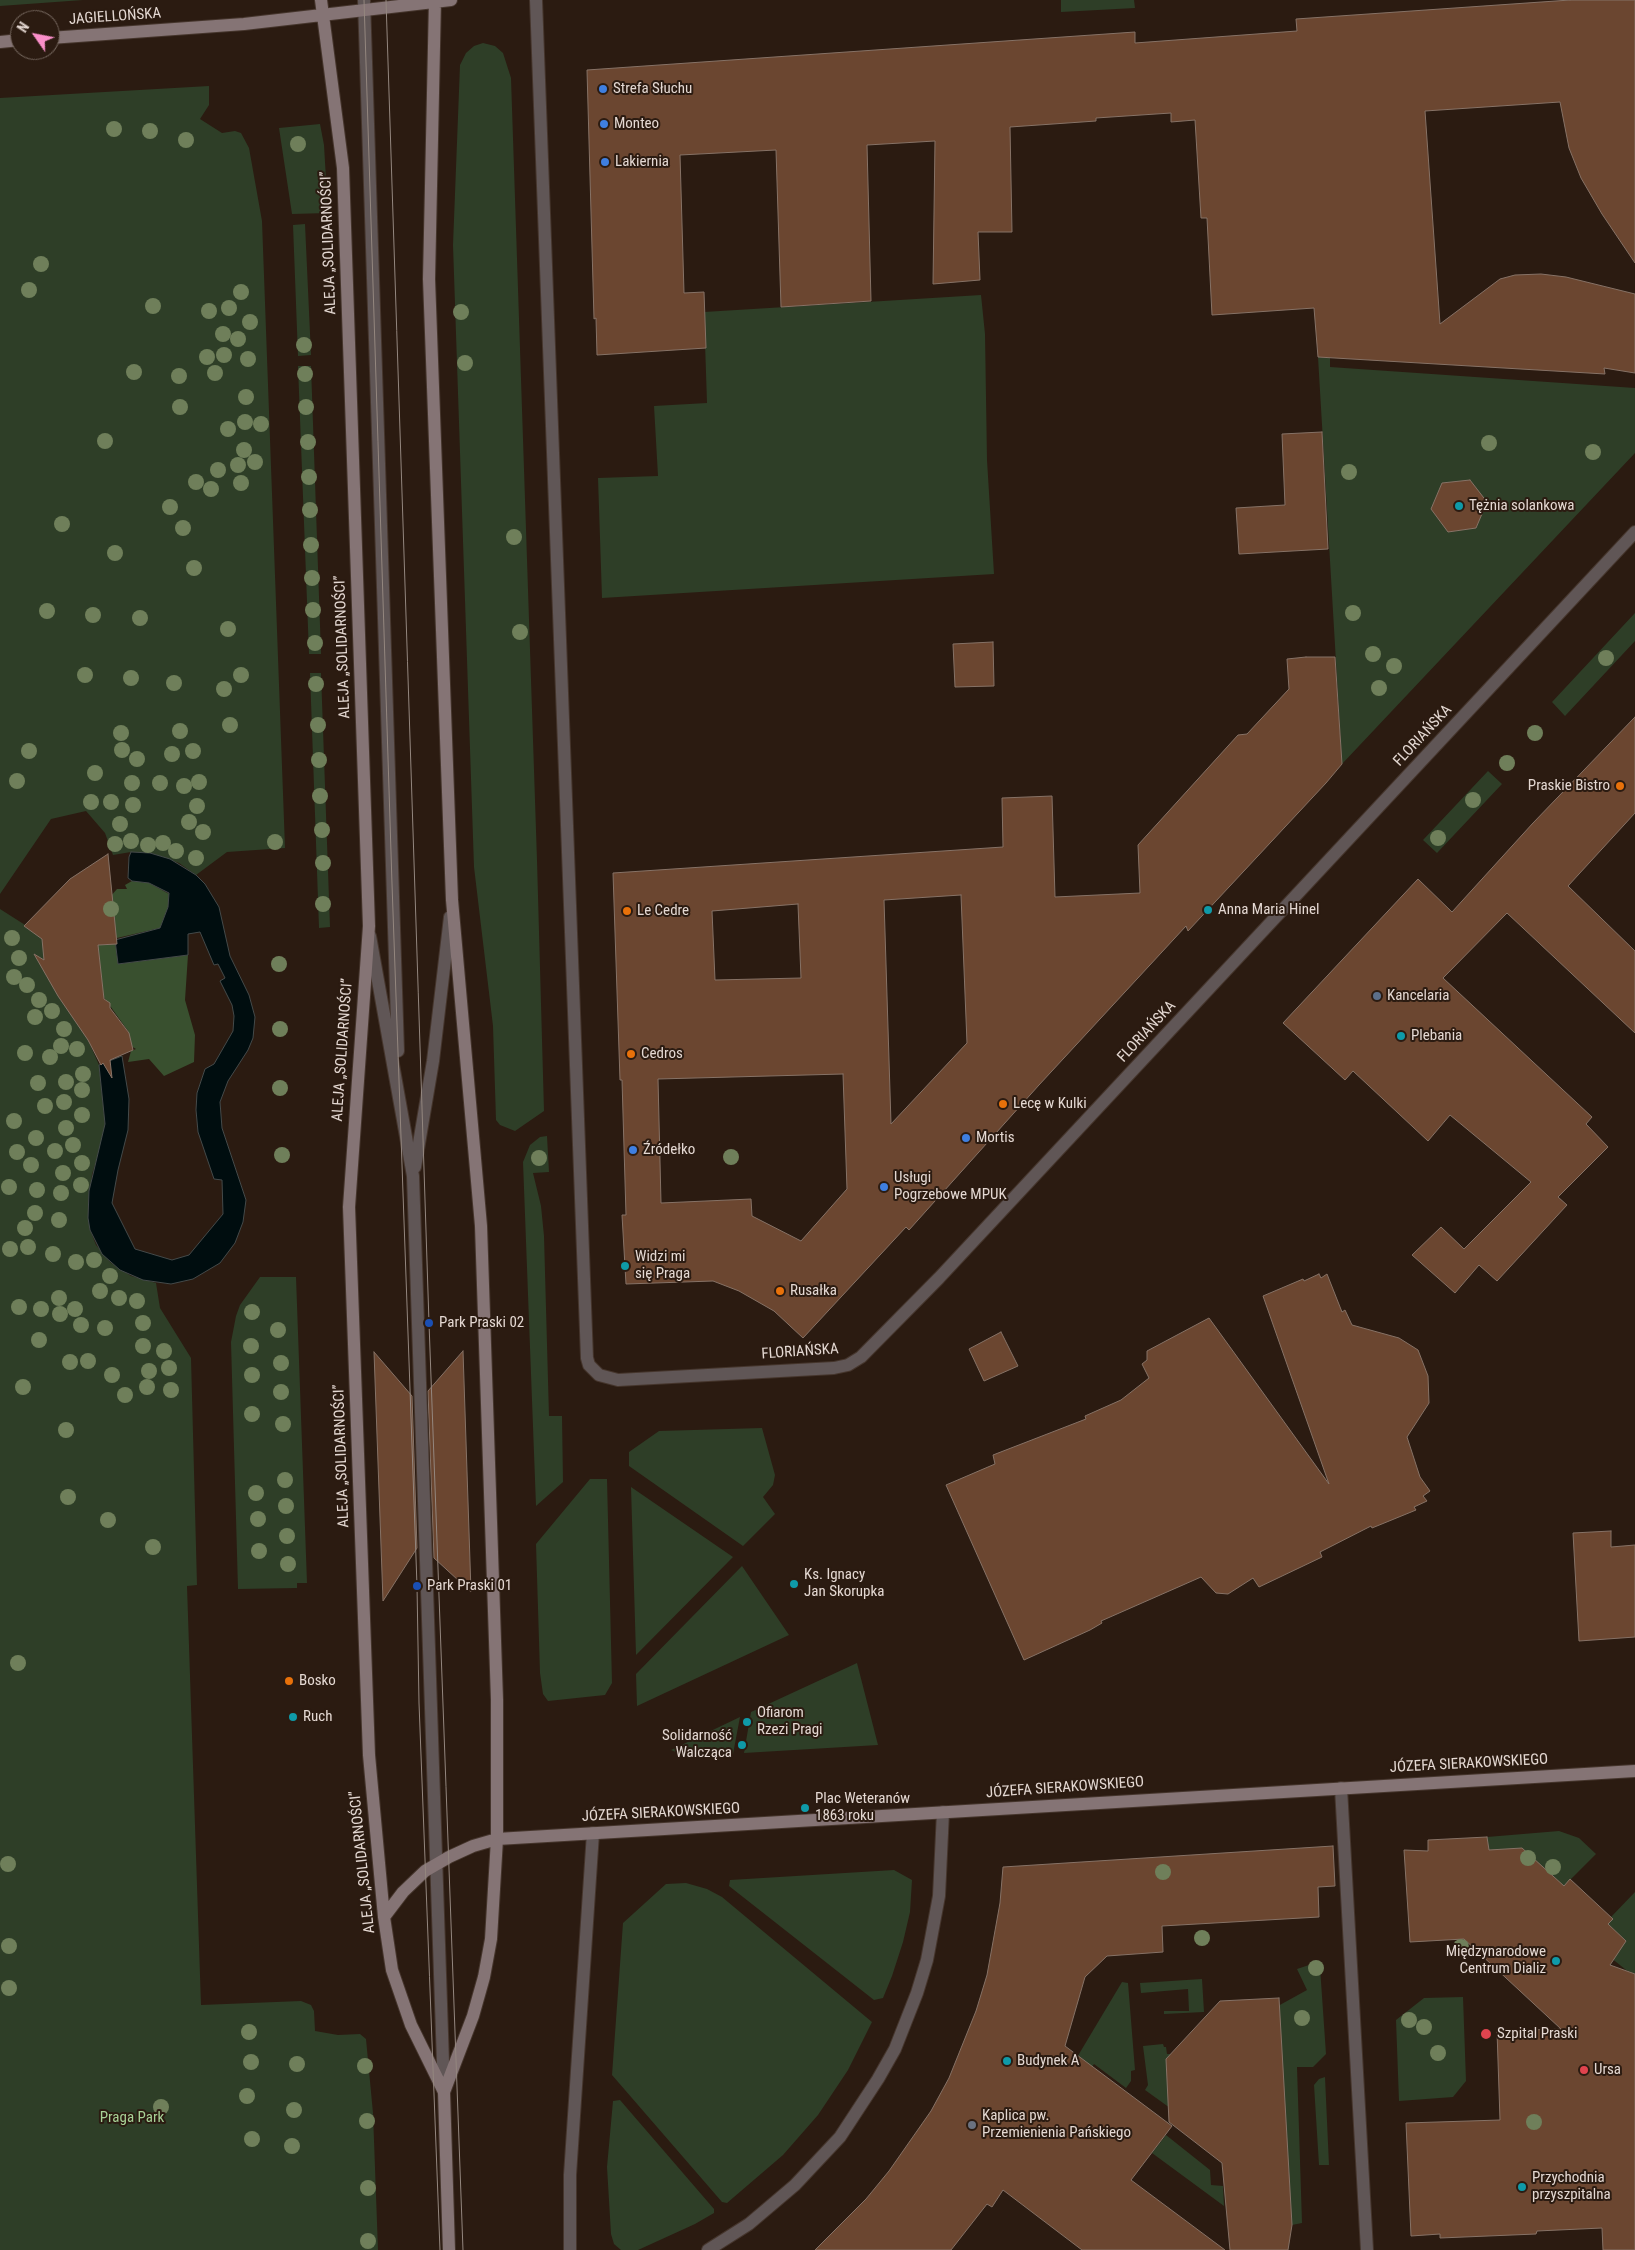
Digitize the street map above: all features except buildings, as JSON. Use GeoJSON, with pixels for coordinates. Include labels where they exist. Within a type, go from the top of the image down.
{"type":"FeatureCollection","features":[{"type":"Feature","properties":{"kind":"main road","name":"ALEJA „SOLIDARNOŚCI”"},"geometry":{"type":"LineString","coordinates":[[321,0],[343,168],[368,926],[349,1207],[367,1713],[373,1808],[384,1917],[392,1970],[415,2033],[444,2092]]}},
{"type":"Feature","properties":{"kind":"main road","name":"JAGIELLOŃSKA"},"geometry":{"type":"LineString","coordinates":[[60,37],[244,24],[323,15],[364,5],[450,0]]}},
{"type":"Feature","properties":{"kind":"main road","name":"ALEJA „SOLIDARNOŚCI”"},"geometry":{"type":"LineString","coordinates":[[435,1],[429,279],[452,900],[481,1226],[497,1700],[494,1913],[484,1977],[473,2016],[444,2092],[449,2250]]}},
{"type":"Feature","properties":{"kind":"main road","name":"JÓZEFA SIERAKOWSKIEGO"},"geometry":{"type":"LineString","coordinates":[[384,1917],[403,1892],[436,1864],[472,1846],[496,1839],[1635,1771]]}},
{"type":"Feature","properties":{"kind":"street","name":"FLORIAŃSKA"},"geometry":{"type":"LineString","coordinates":[[536,0],[587,1358],[589,1365],[599,1375],[618,1380],[834,1368],[848,1365],[861,1357],[883,1337],[1635,532]]}},
{"type":"Feature","properties":{"kind":"street"},"geometry":{"type":"LineString","coordinates":[[364,5],[400,1096]]}},
{"type":"Feature","properties":{"kind":"street"},"geometry":{"type":"LineString","coordinates":[[413,1176],[433,1061],[452,900]]}},
{"type":"Feature","properties":{"kind":"street"},"geometry":{"type":"LineString","coordinates":[[368,926],[413,1176],[444,2092]]}},
{"type":"Feature","properties":{"kind":"street"},"geometry":{"type":"LineString","coordinates":[[1341,1788],[1367,2250]]}},
{"type":"Feature","properties":{"kind":"street"},"geometry":{"type":"LineString","coordinates":[[708,2250],[749,2224],[796,2185],[840,2136],[878,2079],[895,2048],[914,2003],[927,1960],[939,1896],[943,1812]]}},
{"type":"Feature","properties":{"kind":"street"},"geometry":{"type":"LineString","coordinates":[[570,2250],[570,2175],[593,1834]]}},
{"type":"Feature","properties":{"kind":"green space"},"geometry":{"type":"Polygon","coordinates":[[[0,0],[83,0],[0,6],[0,0]]]}},
{"type":"Feature","properties":{"kind":"green space"},"geometry":{"type":"Polygon","coordinates":[[[1061,0],[1134,0],[1135,8],[1061,12],[1061,0]]]}},
{"type":"Feature","properties":{"kind":"green space"},"geometry":{"type":"Polygon","coordinates":[[[483,43],[495,46],[503,53],[511,78],[537,860],[544,1111],[515,1131],[500,1125],[496,1120],[493,1026],[474,867],[453,245],[460,65],[466,53],[474,46],[483,43]]]}},
{"type":"Feature","properties":{"kind":"green space"},"geometry":{"type":"Polygon","coordinates":[[[209,86],[209,105],[200,119],[222,133],[235,131],[241,133],[249,148],[262,221],[285,848],[227,852],[196,875],[179,863],[150,853],[131,852],[113,855],[105,833],[86,811],[51,819],[0,894],[0,98],[209,86]]]}},
{"type":"Feature","properties":{"kind":"green space"},"geometry":{"type":"Polygon","coordinates":[[[320,124],[324,145],[328,213],[292,214],[279,128],[320,124]]]}},
{"type":"Feature","properties":{"kind":"green space"},"geometry":{"type":"Polygon","coordinates":[[[305,224],[311,355],[298,356],[293,225],[305,224]]]}},
{"type":"Feature","properties":{"kind":"green space"},"geometry":{"type":"Polygon","coordinates":[[[981,295],[985,334],[987,460],[994,574],[602,598],[598,478],[658,476],[654,406],[707,403],[704,312],[981,295]]]}},
{"type":"Feature","properties":{"kind":"green space"},"geometry":{"type":"Polygon","coordinates":[[[1318,357],[1330,358],[1330,367],[1635,388],[1635,453],[1342,764],[1318,357]]]}},
{"type":"Feature","properties":{"kind":"green space"},"geometry":{"type":"Polygon","coordinates":[[[298,366],[311,366],[321,654],[309,654],[298,366]]]}},
{"type":"Feature","properties":{"kind":"green space"},"geometry":{"type":"Polygon","coordinates":[[[1635,613],[1635,641],[1565,716],[1552,702],[1635,613]]]}},
{"type":"Feature","properties":{"kind":"green space"},"geometry":{"type":"Polygon","coordinates":[[[310,673],[321,673],[330,927],[319,928],[310,673]]]}},
{"type":"Feature","properties":{"kind":"green space"},"geometry":{"type":"Polygon","coordinates":[[[1488,771],[1502,784],[1437,853],[1423,840],[1488,771]]]}},
{"type":"Feature","properties":{"kind":"green space"},"geometry":{"type":"Polygon","coordinates":[[[132,881],[149,883],[169,894],[168,907],[160,928],[117,938],[113,933],[110,897],[117,889],[127,889],[125,885],[132,881]]]}},
{"type":"Feature","properties":{"kind":"green space","name":"Praga Park"},"geometry":{"type":"Polygon","coordinates":[[[0,909],[44,937],[45,965],[85,1033],[99,1065],[105,1124],[92,1174],[88,1206],[90,1230],[96,1245],[111,1263],[131,1276],[156,1283],[160,1308],[191,1358],[197,1585],[187,1586],[201,2005],[301,2001],[311,2005],[314,2011],[315,2031],[338,2035],[360,2034],[366,2039],[373,2113],[378,2250],[0,2250],[0,909]]]}},
{"type":"Feature","properties":{"kind":"green space"},"geometry":{"type":"Polygon","coordinates":[[[115,940],[118,964],[188,955],[185,1000],[195,1035],[194,1062],[164,1076],[149,1059],[128,1062],[131,1051],[136,1049],[129,1045],[128,1031],[103,996],[97,945],[106,945],[115,940]]]}},
{"type":"Feature","properties":{"kind":"green space"},"geometry":{"type":"Polygon","coordinates":[[[547,1136],[549,1172],[533,1173],[541,1206],[544,1236],[549,1416],[562,1416],[563,1482],[536,1506],[523,1162],[530,1145],[540,1137],[547,1136]]]}},
{"type":"Feature","properties":{"kind":"green space"},"geometry":{"type":"Polygon","coordinates":[[[260,1277],[296,1277],[307,1583],[297,1583],[297,1588],[238,1589],[231,1342],[240,1305],[260,1277]]]}},
{"type":"Feature","properties":{"kind":"green space"},"geometry":{"type":"Polygon","coordinates":[[[762,1428],[775,1475],[773,1485],[763,1497],[775,1514],[743,1546],[629,1466],[629,1452],[659,1431],[762,1428]]]}},
{"type":"Feature","properties":{"kind":"green space"},"geometry":{"type":"Polygon","coordinates":[[[590,1479],[607,1479],[612,1683],[605,1695],[548,1701],[543,1694],[540,1673],[536,1544],[590,1479]]]}},
{"type":"Feature","properties":{"kind":"green space"},"geometry":{"type":"Polygon","coordinates":[[[631,1487],[733,1557],[636,1655],[631,1487]]]}},
{"type":"Feature","properties":{"kind":"green space"},"geometry":{"type":"Polygon","coordinates":[[[742,1566],[789,1635],[637,1706],[636,1674],[742,1566]]]}},
{"type":"Feature","properties":{"kind":"green space"},"geometry":{"type":"Polygon","coordinates":[[[857,1663],[878,1745],[744,1753],[751,1712],[857,1663]]]}},
{"type":"Feature","properties":{"kind":"green space"},"geometry":{"type":"Polygon","coordinates":[[[740,1717],[733,1754],[687,1757],[671,1750],[740,1717]]]}},
{"type":"Feature","properties":{"kind":"green space"},"geometry":{"type":"Polygon","coordinates":[[[1559,1831],[1579,1838],[1596,1854],[1564,1886],[1545,1869],[1542,1873],[1488,1850],[1487,1837],[1559,1831]]]}},
{"type":"Feature","properties":{"kind":"green space"},"geometry":{"type":"Polygon","coordinates":[[[894,1870],[912,1880],[910,1912],[903,1942],[883,1998],[874,2000],[729,1886],[730,1880],[894,1870]]]}},
{"type":"Feature","properties":{"kind":"green space"},"geometry":{"type":"Polygon","coordinates":[[[686,1883],[707,1889],[722,1897],[872,2022],[848,2070],[818,2115],[783,2155],[727,2203],[722,2202],[612,2075],[623,1923],[666,1884],[686,1883]]]}},
{"type":"Feature","properties":{"kind":"green space"},"geometry":{"type":"Polygon","coordinates":[[[1635,1892],[1635,1974],[1626,1970],[1610,1957],[1626,1941],[1608,1924],[1613,1919],[1611,1917],[1635,1892]]]}},
{"type":"Feature","properties":{"kind":"green space"},"geometry":{"type":"Polygon","coordinates":[[[1315,1963],[1320,1967],[1326,2054],[1313,2067],[1297,2067],[1302,2223],[1292,2225],[1278,2006],[1307,1990],[1297,1969],[1315,1963]]]}},
{"type":"Feature","properties":{"kind":"green space"},"geometry":{"type":"Polygon","coordinates":[[[1202,1979],[1204,2012],[1164,2014],[1164,2011],[1189,2011],[1188,1989],[1141,1993],[1140,1983],[1202,1979]]]}},
{"type":"Feature","properties":{"kind":"green space"},"geometry":{"type":"Polygon","coordinates":[[[1122,1982],[1128,1983],[1135,2070],[1131,2071],[1131,2081],[1126,2088],[1094,2064],[1053,2119],[1048,2116],[1079,2054],[1122,1982]]]}},
{"type":"Feature","properties":{"kind":"green space"},"geometry":{"type":"Polygon","coordinates":[[[1463,1997],[1466,2081],[1453,2097],[1399,2101],[1396,2020],[1424,1998],[1463,1997]]]}},
{"type":"Feature","properties":{"kind":"green space"},"geometry":{"type":"Polygon","coordinates":[[[1163,2044],[1166,2047],[1167,2054],[1174,2054],[1177,2113],[1145,2090],[1148,2085],[1143,2046],[1163,2044]]]}},
{"type":"Feature","properties":{"kind":"green space"},"geometry":{"type":"Polygon","coordinates":[[[1325,2077],[1329,2165],[1319,2165],[1314,2085],[1319,2079],[1325,2077]]]}},
{"type":"Feature","properties":{"kind":"green space"},"geometry":{"type":"Polygon","coordinates":[[[620,2100],[714,2209],[714,2213],[695,2224],[638,2250],[621,2250],[614,2244],[611,2234],[607,2167],[613,2101],[620,2100]]]}},
{"type":"Feature","properties":{"kind":"green space"},"geometry":{"type":"Polygon","coordinates":[[[1166,2135],[1210,2170],[1211,2185],[1223,2186],[1224,2206],[1152,2153],[1166,2135]]]}},
{"type":"Feature","properties":{"kind":"shaded area"},"geometry":{"type":"Polygon","coordinates":[[[131,852],[150,853],[170,859],[196,875],[205,884],[219,907],[230,956],[249,995],[255,1017],[253,1038],[248,1050],[228,1081],[220,1102],[222,1128],[246,1200],[243,1222],[235,1243],[220,1263],[193,1279],[171,1284],[143,1280],[120,1270],[102,1254],[90,1230],[88,1218],[89,1191],[105,1124],[99,1065],[122,1056],[129,1099],[128,1130],[112,1203],[135,1249],[172,1260],[189,1255],[223,1214],[222,1180],[214,1179],[198,1132],[196,1110],[197,1093],[205,1069],[214,1064],[233,1031],[234,1016],[232,1005],[220,981],[225,978],[218,964],[214,965],[200,932],[188,934],[188,955],[118,964],[115,940],[160,928],[168,907],[169,893],[149,883],[132,881],[128,878],[131,852]]]}},
{"type":"Feature","properties":{"kind":"tram line"},"geometry":{"type":"LineString","coordinates":[[364,0],[392,884],[417,1586],[419,1703],[440,2250]]}},
{"type":"Feature","properties":{"kind":"tram line"},"geometry":{"type":"LineString","coordinates":[[386,0],[429,1323],[463,2250]]}},
{"type":"Feature","properties":{"kind":"place","name":"Strefa Słuchu"},"geometry":{"type":"Point","coordinates":[603,89]}},
{"type":"Feature","properties":{"kind":"place","name":"Monteo"},"geometry":{"type":"Point","coordinates":[604,124]}},
{"type":"Feature","properties":{"kind":"place","name":"Lakiernia"},"geometry":{"type":"Point","coordinates":[605,162]}},
{"type":"Feature","properties":{"kind":"place","name":"Tężnia solankowa"},"geometry":{"type":"Point","coordinates":[1459,506]}},
{"type":"Feature","properties":{"kind":"place","name":"Praskie Bistro"},"geometry":{"type":"Point","coordinates":[1620,786]}},
{"type":"Feature","properties":{"kind":"place","name":"Anna Maria Hinel"},"geometry":{"type":"Point","coordinates":[1208,910]}},
{"type":"Feature","properties":{"kind":"place","name":"Le Cedre"},"geometry":{"type":"Point","coordinates":[627,911]}},
{"type":"Feature","properties":{"kind":"place","name":"Kancelaria"},"geometry":{"type":"Point","coordinates":[1377,996]}},
{"type":"Feature","properties":{"kind":"place","name":"Plebania"},"geometry":{"type":"Point","coordinates":[1401,1036]}},
{"type":"Feature","properties":{"kind":"place","name":"Cedros"},"geometry":{"type":"Point","coordinates":[631,1054]}},
{"type":"Feature","properties":{"kind":"place","name":"Lecę w Kulki"},"geometry":{"type":"Point","coordinates":[1003,1104]}},
{"type":"Feature","properties":{"kind":"place","name":"Mortis"},"geometry":{"type":"Point","coordinates":[966,1138]}},
{"type":"Feature","properties":{"kind":"place","name":"Źródełko"},"geometry":{"type":"Point","coordinates":[633,1150]}},
{"type":"Feature","properties":{"kind":"place","name":"Usługi Pogrzebowe MPUK"},"geometry":{"type":"Point","coordinates":[884,1187]}},
{"type":"Feature","properties":{"kind":"place","name":"Widzi mi się Praga"},"geometry":{"type":"Point","coordinates":[625,1266]}},
{"type":"Feature","properties":{"kind":"place","name":"Rusałka"},"geometry":{"type":"Point","coordinates":[780,1291]}},
{"type":"Feature","properties":{"kind":"place","name":"Park Praski 02"},"geometry":{"type":"Point","coordinates":[429,1323]}},
{"type":"Feature","properties":{"kind":"place","name":"Ks. Ignacy Jan Skorupka"},"geometry":{"type":"Point","coordinates":[794,1584]}},
{"type":"Feature","properties":{"kind":"place","name":"Park Praski 01"},"geometry":{"type":"Point","coordinates":[417,1586]}},
{"type":"Feature","properties":{"kind":"place","name":"Bosko"},"geometry":{"type":"Point","coordinates":[289,1681]}},
{"type":"Feature","properties":{"kind":"place","name":"Ruch"},"geometry":{"type":"Point","coordinates":[293,1717]}},
{"type":"Feature","properties":{"kind":"place","name":"Ofiarom Rzezi Pragi"},"geometry":{"type":"Point","coordinates":[747,1722]}},
{"type":"Feature","properties":{"kind":"place","name":"Solidarność Walcząca"},"geometry":{"type":"Point","coordinates":[742,1745]}},
{"type":"Feature","properties":{"kind":"place","name":"Plac Weteranów 1863 roku"},"geometry":{"type":"Point","coordinates":[805,1808]}},
{"type":"Feature","properties":{"kind":"place","name":"Międzynarodowe Centrum Dializ"},"geometry":{"type":"Point","coordinates":[1556,1961]}},
{"type":"Feature","properties":{"kind":"place","name":"Szpital Praski"},"geometry":{"type":"Point","coordinates":[1486,2034]}},
{"type":"Feature","properties":{"kind":"place","name":"Budynek A"},"geometry":{"type":"Point","coordinates":[1007,2061]}},
{"type":"Feature","properties":{"kind":"place","name":"Ursa"},"geometry":{"type":"Point","coordinates":[1584,2070]}},
{"type":"Feature","properties":{"kind":"place","name":"Kaplica pw. Przemienienia Pańskiego"},"geometry":{"type":"Point","coordinates":[972,2125]}},
{"type":"Feature","properties":{"kind":"place","name":"Przychodnia przyszpitalna"},"geometry":{"type":"Point","coordinates":[1522,2187]}}]}
